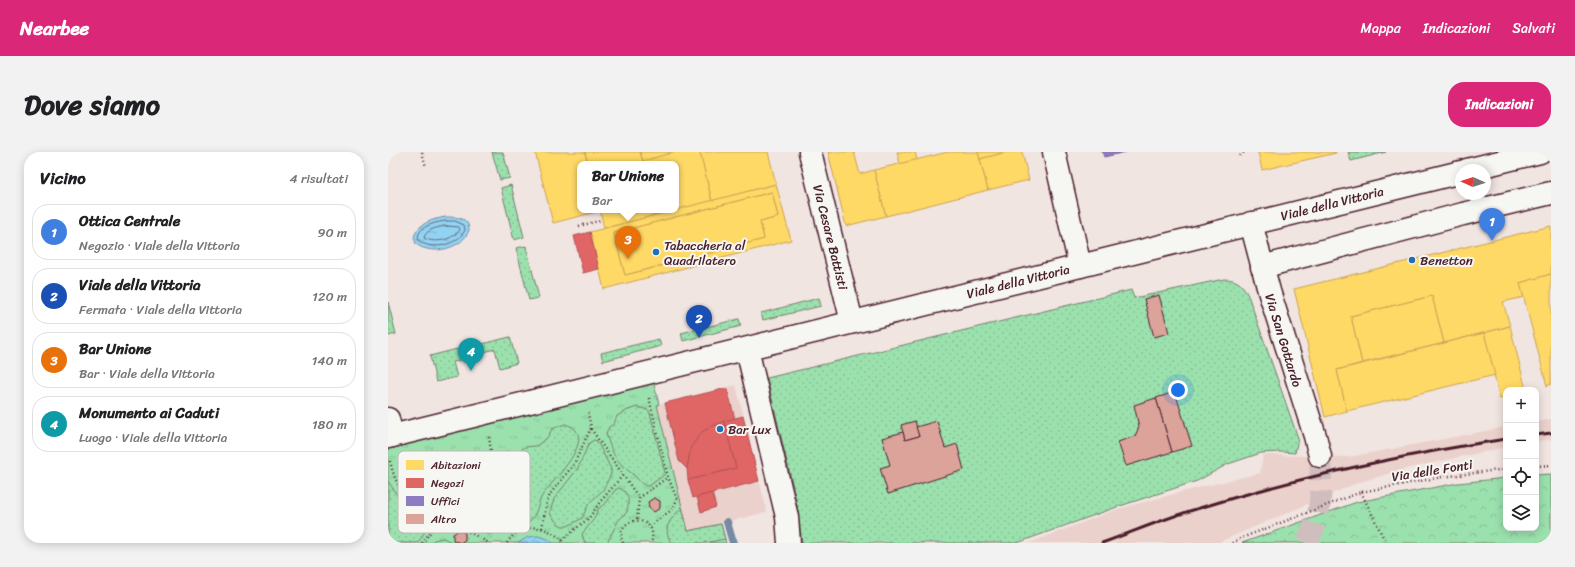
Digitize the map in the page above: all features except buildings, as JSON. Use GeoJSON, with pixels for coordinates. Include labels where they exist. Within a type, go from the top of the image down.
{"type":"FeatureCollection","features":[{"type":"Feature","properties":{"kind":"street","name":"Via Cesare Battisti"},"geometry":{"type":"LineString","coordinates":[[810,152],[852,322]]}},
{"type":"Feature","properties":{"kind":"street"},"geometry":{"type":"LineString","coordinates":[[1054,152],[1080,266]]}},
{"type":"Feature","properties":{"kind":"street"},"geometry":{"type":"LineString","coordinates":[[1480,164],[1496,157],[1540,152]]}},
{"type":"Feature","properties":{"kind":"street","name":"Viale della Vittoria"},"geometry":{"type":"LineString","coordinates":[[389,431],[746,349],[1455,173]]}},
{"type":"Feature","properties":{"kind":"street"},"geometry":{"type":"LineString","coordinates":[[1262,267],[1463,214],[1551,193]]}},
{"type":"Feature","properties":{"kind":"street","name":"Via San Gottardo"},"geometry":{"type":"LineString","coordinates":[[1251,224],[1262,267],[1320,456]]}},
{"type":"Feature","properties":{"kind":"street"},"geometry":{"type":"LineString","coordinates":[[746,349],[787,517],[789,543]]}},
{"type":"Feature","properties":{"kind":"path"},"geometry":{"type":"LineString","coordinates":[[422,152],[426,167]]}},
{"type":"Feature","properties":{"kind":"path"},"geometry":{"type":"LineString","coordinates":[[1240,156],[1244,152]]}},
{"type":"Feature","properties":{"kind":"path"},"geometry":{"type":"LineString","coordinates":[[579,226],[602,220]]}},
{"type":"Feature","properties":{"kind":"path"},"geometry":{"type":"LineString","coordinates":[[648,396],[668,477],[678,499],[673,509],[668,514],[650,526]]}},
{"type":"Feature","properties":{"kind":"path"},"geometry":{"type":"LineString","coordinates":[[588,412],[591,428],[639,498],[637,520]]}},
{"type":"Feature","properties":{"kind":"path"},"geometry":{"type":"LineString","coordinates":[[542,528],[547,501],[551,493],[574,464],[591,428]]}},
{"type":"Feature","properties":{"kind":"path"},"geometry":{"type":"LineString","coordinates":[[489,437],[491,451]]}},
{"type":"Feature","properties":{"kind":"path"},"geometry":{"type":"LineString","coordinates":[[390,461],[398,486]]}},
{"type":"Feature","properties":{"kind":"path"},"geometry":{"type":"LineString","coordinates":[[1539,466],[1551,464]]}},
{"type":"Feature","properties":{"kind":"path","name":"Via delle Fonti"},"geometry":{"type":"LineString","coordinates":[[1232,543],[1361,492],[1442,477],[1503,469]]}},
{"type":"Feature","properties":{"kind":"path"},"geometry":{"type":"LineString","coordinates":[[530,528],[542,528],[553,532],[563,542],[589,518],[600,502],[623,475]]}},
{"type":"Feature","properties":{"kind":"path"},"geometry":{"type":"LineString","coordinates":[[639,498],[668,477]]}},
{"type":"Feature","properties":{"kind":"path"},"geometry":{"type":"LineString","coordinates":[[1361,492],[1386,543]]}},
{"type":"Feature","properties":{"kind":"path"},"geometry":{"type":"LineString","coordinates":[[623,543],[621,536],[624,526],[629,522],[637,520],[650,526],[653,534],[652,543]]}},
{"type":"Feature","properties":{"kind":"path"},"geometry":{"type":"LineString","coordinates":[[422,543],[430,533]]}},
{"type":"Feature","properties":{"kind":"path"},"geometry":{"type":"LineString","coordinates":[[471,533],[489,543]]}},
{"type":"Feature","properties":{"kind":"path"},"geometry":{"type":"LineString","coordinates":[[506,543],[516,534]]}},
{"type":"Feature","properties":{"kind":"shaded area"},"geometry":{"type":"Polygon","coordinates":[[[736,385],[767,512],[688,532],[657,405],[736,385]]]}},
{"type":"Feature","properties":{"kind":"shaded area"},"geometry":{"type":"Polygon","coordinates":[[[1551,419],[1551,440],[1539,441],[1539,421],[1551,419]]]}},
{"type":"Feature","properties":{"kind":"shaded area"},"geometry":{"type":"Polygon","coordinates":[[[1503,428],[1503,448],[1405,469],[1357,483],[1217,543],[1029,543],[1118,509],[1260,473],[1263,455],[1349,457],[1503,428]]]}},
{"type":"Feature","properties":{"kind":"green space"},"geometry":{"type":"Polygon","coordinates":[[[492,152],[503,152],[510,178],[500,180],[492,152]]]}},
{"type":"Feature","properties":{"kind":"green space"},"geometry":{"type":"Polygon","coordinates":[[[1348,152],[1386,152],[1351,161],[1348,152]]]}},
{"type":"Feature","properties":{"kind":"green space"},"geometry":{"type":"Polygon","coordinates":[[[511,185],[524,237],[514,240],[501,188],[511,185]]]}},
{"type":"Feature","properties":{"kind":"green space"},"geometry":{"type":"Polygon","coordinates":[[[526,246],[539,298],[529,300],[516,248],[526,246]]]}},
{"type":"Feature","properties":{"kind":"green space"},"geometry":{"type":"Polygon","coordinates":[[[1224,279],[1234,280],[1240,284],[1249,298],[1298,438],[1295,453],[1261,453],[1228,464],[1197,481],[1117,507],[1017,543],[802,543],[796,499],[767,378],[1131,290],[1134,298],[1224,279]]]}},
{"type":"Feature","properties":{"kind":"green space"},"geometry":{"type":"Polygon","coordinates":[[[819,298],[821,306],[763,320],[761,313],[819,298]]]}},
{"type":"Feature","properties":{"kind":"green space"},"geometry":{"type":"Polygon","coordinates":[[[388,302],[396,334],[388,336],[388,302]]]}},
{"type":"Feature","properties":{"kind":"green space"},"geometry":{"type":"Polygon","coordinates":[[[739,319],[741,326],[683,341],[681,333],[739,319]]]}},
{"type":"Feature","properties":{"kind":"green space"},"geometry":{"type":"Polygon","coordinates":[[[510,337],[517,363],[500,368],[495,349],[484,352],[482,344],[510,337]]]}},
{"type":"Feature","properties":{"kind":"green space"},"geometry":{"type":"Polygon","coordinates":[[[659,339],[661,346],[603,361],[601,353],[659,339]]]}},
{"type":"Feature","properties":{"kind":"green space"},"geometry":{"type":"Polygon","coordinates":[[[457,349],[459,361],[453,362],[457,377],[436,382],[430,356],[457,349]]]}},
{"type":"Feature","properties":{"kind":"green space"},"geometry":{"type":"Polygon","coordinates":[[[653,381],[659,404],[657,405],[688,531],[721,524],[726,543],[388,543],[388,447],[653,381]]]}},
{"type":"Feature","properties":{"kind":"green space"},"geometry":{"type":"Polygon","coordinates":[[[637,407],[648,410],[650,413],[665,473],[649,486],[642,484],[619,462],[610,447],[606,433],[609,427],[614,424],[617,416],[637,407]]]}},
{"type":"Feature","properties":{"kind":"green space"},"geometry":{"type":"Polygon","coordinates":[[[565,424],[575,430],[579,438],[577,448],[563,470],[542,496],[530,520],[530,451],[521,451],[525,447],[536,446],[547,438],[552,429],[565,424]]]}},
{"type":"Feature","properties":{"kind":"green space"},"geometry":{"type":"Polygon","coordinates":[[[594,440],[597,441],[611,469],[611,474],[603,490],[589,503],[582,518],[567,526],[562,526],[557,523],[550,512],[554,499],[578,468],[589,443],[594,440]]]}},
{"type":"Feature","properties":{"kind":"green space"},"geometry":{"type":"Polygon","coordinates":[[[1551,474],[1551,543],[1242,543],[1357,502],[1458,483],[1503,478],[1503,531],[1539,531],[1539,475],[1551,474]]]}},
{"type":"Feature","properties":{"kind":"green space"},"geometry":{"type":"Polygon","coordinates":[[[388,481],[398,496],[398,533],[423,533],[417,543],[388,543],[388,481]]]}},
{"type":"Feature","properties":{"kind":"green space"},"geometry":{"type":"Polygon","coordinates":[[[619,488],[625,492],[628,497],[627,512],[618,521],[607,543],[585,543],[582,534],[594,519],[598,509],[607,502],[615,490],[619,488]]]}},
{"type":"Feature","properties":{"kind":"green space"},"geometry":{"type":"Polygon","coordinates":[[[682,507],[688,531],[721,524],[725,539],[705,543],[671,543],[668,537],[667,527],[682,507]]]}},
{"type":"Feature","properties":{"kind":"green space"},"geometry":{"type":"Polygon","coordinates":[[[443,538],[454,543],[431,543],[434,540],[443,538]]]}},
{"type":"Feature","properties":{"kind":"water"},"geometry":{"type":"Polygon","coordinates":[[[454,217],[467,222],[469,230],[466,237],[454,246],[446,249],[430,250],[422,248],[416,244],[414,237],[422,225],[436,219],[454,217]]]}},
{"type":"Feature","properties":{"kind":"water"},"geometry":{"type":"Polygon","coordinates":[[[538,536],[548,539],[553,543],[518,543],[528,537],[538,536]]]}},
{"type":"Feature","properties":{"kind":"waterway"},"geometry":{"type":"LineString","coordinates":[[727,522],[733,543]]}},
{"type":"Feature","properties":{"kind":"tunnel"},"geometry":{"type":"LineString","coordinates":[[1305,543],[1316,523],[1318,513],[1321,490],[1320,456]]}},
{"type":"Feature","properties":{"kind":"railway"},"geometry":{"type":"LineString","coordinates":[[1539,435],[1551,433]]}},
{"type":"Feature","properties":{"kind":"railway"},"geometry":{"type":"LineString","coordinates":[[1102,543],[1159,521],[1231,498],[1348,468],[1427,452],[1503,439]]}},
{"type":"Feature","properties":{"kind":"place","name":"Ottica Centrale"},"geometry":{"type":"Point","coordinates":[1492,241]}},
{"type":"Feature","properties":{"kind":"place","name":"Tabaccheria al Quadrilatero"},"geometry":{"type":"Point","coordinates":[656,252]}},
{"type":"Feature","properties":{"kind":"place","name":"Bar Unione"},"geometry":{"type":"Point","coordinates":[628,259]}},
{"type":"Feature","properties":{"kind":"place","name":"Benetton"},"geometry":{"type":"Point","coordinates":[1412,260]}},
{"type":"Feature","properties":{"kind":"place","name":"Viale della Vittoria"},"geometry":{"type":"Point","coordinates":[699,338]}},
{"type":"Feature","properties":{"kind":"place","name":"Monumento ai Caduti"},"geometry":{"type":"Point","coordinates":[471,371]}},
{"type":"Feature","properties":{"kind":"place","name":"Bar Lux"},"geometry":{"type":"Point","coordinates":[720,429]}}]}
